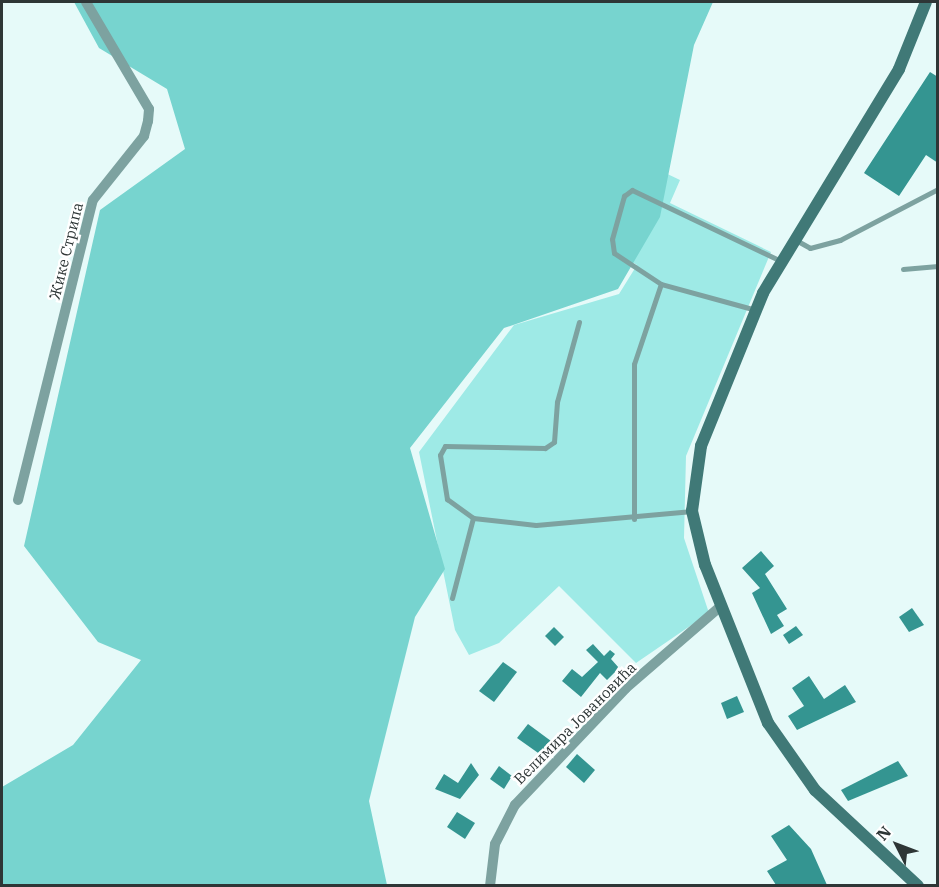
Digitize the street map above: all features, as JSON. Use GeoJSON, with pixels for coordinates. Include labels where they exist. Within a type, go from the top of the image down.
{"type":"FeatureCollection","features":[{"type":"Feature","properties":{"kind":"main road"},"geometry":{"type":"LineString","coordinates":[[918,885],[794,767],[768,723],[721,606],[692,511],[701,446],[757,310],[793,238],[899,69],[926,2]]}},
{"type":"Feature","properties":{"kind":"street","name":"Жике Стрипа"},"geometry":{"type":"LineString","coordinates":[[18,500],[93,200],[144,136],[148,121],[148,109],[86,2]]}},
{"type":"Feature","properties":{"kind":"street","name":"Велимира Јовановића"},"geometry":{"type":"LineString","coordinates":[[490,885],[495,844],[515,805],[627,688],[721,606]]}},
{"type":"Feature","properties":{"kind":"lane"},"geometry":{"type":"LineString","coordinates":[[793,238],[810,248],[840,240],[938,189]]}},
{"type":"Feature","properties":{"kind":"lane"},"geometry":{"type":"LineString","coordinates":[[757,310],[662,284],[612,251],[629,190],[727,231],[781,261]]}},
{"type":"Feature","properties":{"kind":"lane"},"geometry":{"type":"LineString","coordinates":[[903,269],[938,266]]}},
{"type":"Feature","properties":{"kind":"lane"},"geometry":{"type":"LineString","coordinates":[[634,519],[634,364],[662,284]]}},
{"type":"Feature","properties":{"kind":"lane"},"geometry":{"type":"LineString","coordinates":[[579,322],[551,446],[442,449],[442,490],[473,518],[536,525],[634,519],[692,511]]}},
{"type":"Feature","properties":{"kind":"lane"},"geometry":{"type":"LineString","coordinates":[[452,598],[473,518]]}},
{"type":"Feature","properties":{"kind":"shaded area"},"geometry":{"type":"Polygon","coordinates":[[[74,2],[713,2],[694,45],[660,217],[618,289],[504,328],[410,448],[445,569],[415,617],[369,801],[387,885],[2,885],[2,787],[73,745],[141,660],[98,642],[24,546],[100,210],[185,149],[167,89],[99,48],[74,2]]]}},
{"type":"Feature","properties":{"kind":"shaded area"},"geometry":{"type":"Polygon","coordinates":[[[638,160],[680,180],[670,203],[771,252],[686,456],[684,538],[709,613],[636,663],[559,586],[499,643],[469,655],[455,630],[419,452],[514,325],[619,294],[637,265],[611,249],[638,160]]]}},
{"type":"Feature","properties":{"kind":"building"},"geometry":{"type":"Polygon","coordinates":[[[930,72],[938,77],[938,163],[926,155],[899,196],[864,173],[930,72]]]}},
{"type":"Feature","properties":{"kind":"building"},"geometry":{"type":"Polygon","coordinates":[[[761,551],[774,566],[765,574],[787,609],[777,615],[784,626],[771,634],[752,593],[760,588],[742,568],[761,551]]]}},
{"type":"Feature","properties":{"kind":"building"},"geometry":{"type":"Polygon","coordinates":[[[912,608],[924,625],[909,632],[899,617],[912,608]]]}},
{"type":"Feature","properties":{"kind":"building"},"geometry":{"type":"Polygon","coordinates":[[[796,626],[803,635],[789,644],[783,635],[796,626]]]}},
{"type":"Feature","properties":{"kind":"building"},"geometry":{"type":"Polygon","coordinates":[[[554,627],[564,637],[555,646],[545,636],[554,627]]]}},
{"type":"Feature","properties":{"kind":"building"},"geometry":{"type":"Polygon","coordinates":[[[593,644],[604,656],[610,650],[615,654],[611,659],[619,668],[607,680],[600,673],[581,697],[562,681],[572,669],[582,677],[598,662],[586,650],[593,644]]]}},
{"type":"Feature","properties":{"kind":"building"},"geometry":{"type":"Polygon","coordinates":[[[503,662],[517,672],[494,702],[479,691],[503,662]]]}},
{"type":"Feature","properties":{"kind":"building"},"geometry":{"type":"Polygon","coordinates":[[[809,676],[824,699],[845,685],[856,702],[797,730],[788,716],[804,706],[792,688],[809,676]]]}},
{"type":"Feature","properties":{"kind":"building"},"geometry":{"type":"Polygon","coordinates":[[[737,696],[744,712],[727,719],[721,703],[737,696]]]}},
{"type":"Feature","properties":{"kind":"building"},"geometry":{"type":"Polygon","coordinates":[[[528,724],[551,741],[541,755],[517,738],[528,724]]]}},
{"type":"Feature","properties":{"kind":"building"},"geometry":{"type":"Polygon","coordinates":[[[577,754],[595,770],[584,783],[566,767],[577,754]]]}},
{"type":"Feature","properties":{"kind":"building"},"geometry":{"type":"Polygon","coordinates":[[[898,761],[908,776],[848,801],[841,790],[898,761]]]}},
{"type":"Feature","properties":{"kind":"building"},"geometry":{"type":"Polygon","coordinates":[[[471,763],[479,775],[460,799],[435,789],[444,774],[458,783],[471,763]]]}},
{"type":"Feature","properties":{"kind":"building"},"geometry":{"type":"Polygon","coordinates":[[[499,766],[512,776],[504,789],[490,779],[499,766]]]}},
{"type":"Feature","properties":{"kind":"building"},"geometry":{"type":"Polygon","coordinates":[[[457,812],[475,823],[465,839],[447,827],[457,812]]]}},
{"type":"Feature","properties":{"kind":"building"},"geometry":{"type":"Polygon","coordinates":[[[789,825],[811,849],[827,885],[776,885],[767,871],[787,860],[771,836],[789,825]]]}}]}
